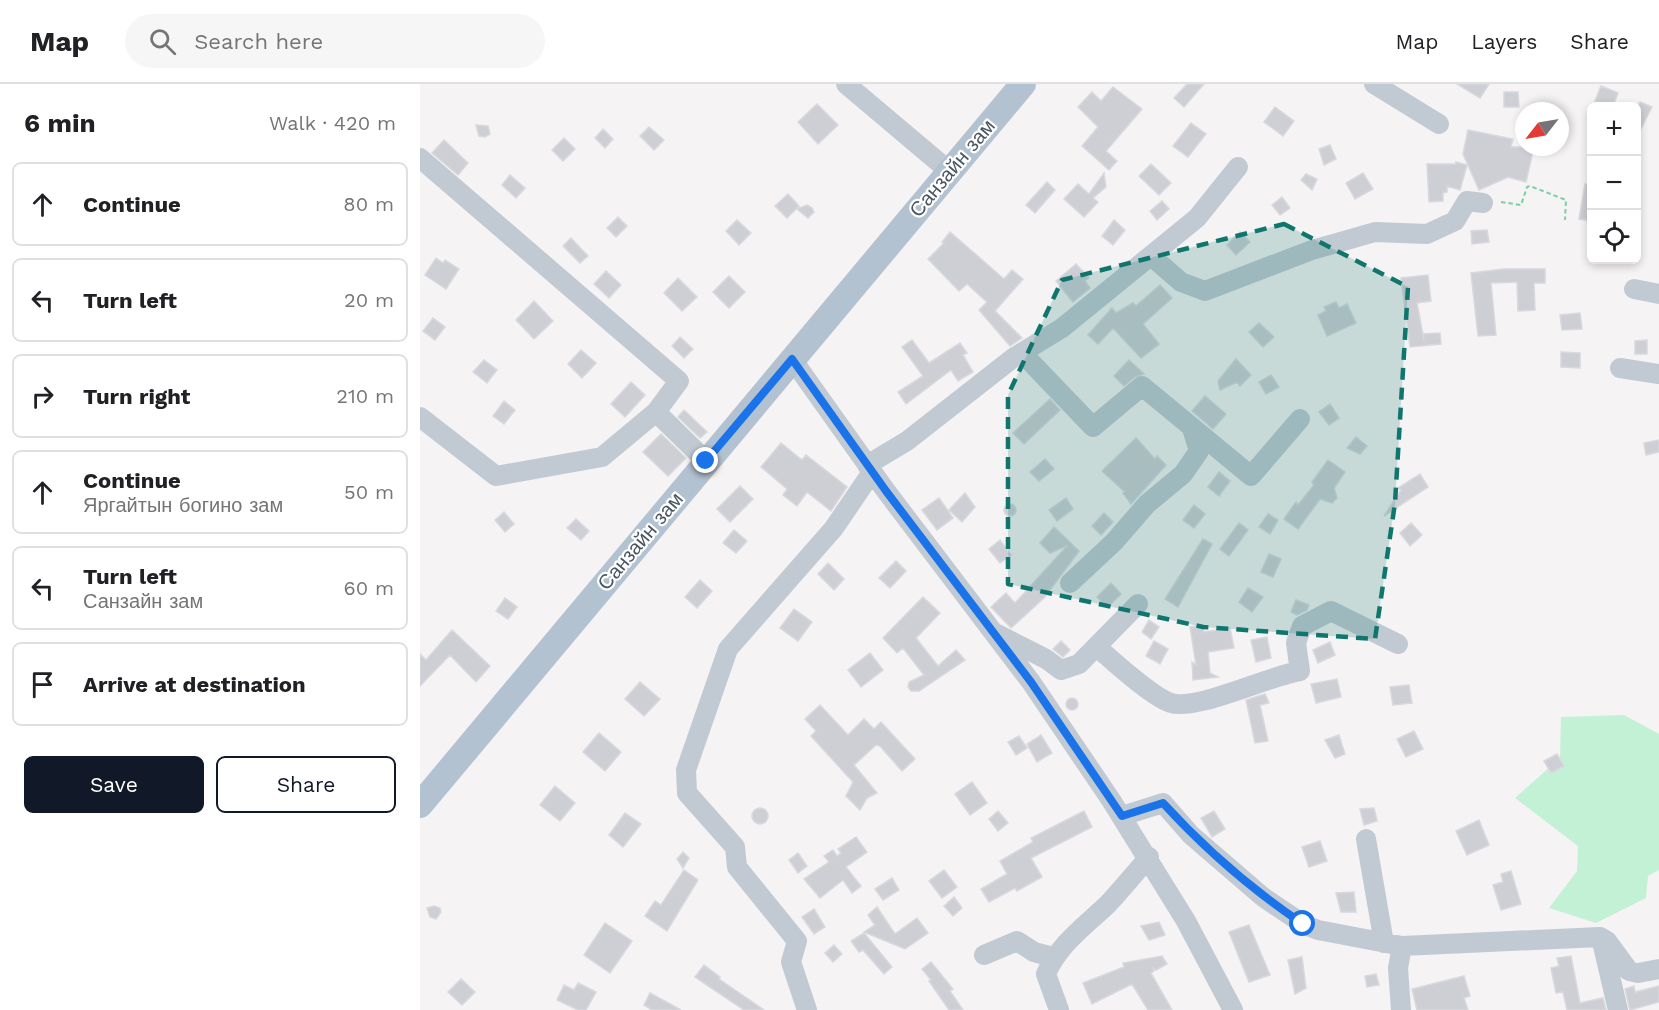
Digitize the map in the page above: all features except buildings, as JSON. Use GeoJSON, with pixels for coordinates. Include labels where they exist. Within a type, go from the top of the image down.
{"type":"FeatureCollection","features":[{"type":"Feature","properties":{"kind":"main road","name":"Санзайн зам"},"geometry":{"type":"LineString","coordinates":[[420,805],[1023,84]]}},
{"type":"Feature","properties":{"kind":"street"},"geometry":{"type":"LineString","coordinates":[[846,84],[949,171]]}},
{"type":"Feature","properties":{"kind":"street"},"geometry":{"type":"LineString","coordinates":[[1374,84],[1439,124]]}},
{"type":"Feature","properties":{"kind":"street"},"geometry":{"type":"LineString","coordinates":[[420,158],[679,381],[656,412],[602,457],[496,476],[420,417]]}},
{"type":"Feature","properties":{"kind":"street"},"geometry":{"type":"LineString","coordinates":[[807,1010],[791,962],[797,941],[737,867],[735,847],[687,793],[686,770],[728,649],[834,528],[869,468],[1022,353],[1062,328],[1151,256],[1197,218],[1238,167]]}},
{"type":"Feature","properties":{"kind":"street"},"geometry":{"type":"LineString","coordinates":[[1151,256],[1181,282],[1205,291],[1312,250],[1375,232],[1427,234],[1455,221],[1467,201],[1483,203]]}},
{"type":"Feature","properties":{"kind":"street"},"geometry":{"type":"LineString","coordinates":[[1634,290],[1659,294]]}},
{"type":"Feature","properties":{"kind":"street"},"geometry":{"type":"LineString","coordinates":[[1022,353],[1093,427],[1142,386],[1251,476],[1300,419]]}},
{"type":"Feature","properties":{"kind":"street"},"geometry":{"type":"LineString","coordinates":[[792,359],[869,468],[1031,682],[1122,816],[1149,857],[1233,1010]]}},
{"type":"Feature","properties":{"kind":"street"},"geometry":{"type":"LineString","coordinates":[[1620,368],[1659,374]]}},
{"type":"Feature","properties":{"kind":"street"},"geometry":{"type":"LineString","coordinates":[[656,412],[706,461]]}},
{"type":"Feature","properties":{"kind":"street"},"geometry":{"type":"LineString","coordinates":[[1070,583],[1114,542],[1147,504],[1183,474],[1199,451],[1192,428]]}},
{"type":"Feature","properties":{"kind":"street"},"geometry":{"type":"LineString","coordinates":[[993,633],[1046,659],[1061,670],[1079,664],[1138,604]]}},
{"type":"Feature","properties":{"kind":"street"},"geometry":{"type":"LineString","coordinates":[[1097,647],[1120,668],[1169,703],[1187,705],[1278,675],[1300,671],[1296,643],[1302,626],[1331,611],[1398,644]]}},
{"type":"Feature","properties":{"kind":"street"},"geometry":{"type":"LineString","coordinates":[[1122,816],[1163,803],[1191,835],[1263,897],[1303,924],[1318,930],[1393,945],[1600,937],[1607,941],[1629,971],[1638,973],[1659,969]]}},
{"type":"Feature","properties":{"kind":"street"},"geometry":{"type":"LineString","coordinates":[[1366,839],[1398,968],[1401,1010]]}},
{"type":"Feature","properties":{"kind":"street"},"geometry":{"type":"LineString","coordinates":[[1059,1010],[1046,974],[1053,957],[1107,904],[1149,857]]}},
{"type":"Feature","properties":{"kind":"street"},"geometry":{"type":"LineString","coordinates":[[1600,937],[1618,1010]]}},
{"type":"Feature","properties":{"kind":"street"},"geometry":{"type":"LineString","coordinates":[[984,955],[1017,941],[1034,952],[1053,957]]}},
{"type":"Feature","properties":{"kind":"path"},"geometry":{"type":"LineString","coordinates":[[1483,203],[1521,205],[1530,186],[1566,200],[1565,220]]}},
{"type":"Feature","properties":{"kind":"highlighted area"},"geometry":{"type":"Polygon","coordinates":[[[1284,224],[1408,287],[1395,503],[1375,639],[1203,627],[1008,584],[1008,395],[1062,280],[1284,224]]]}},
{"type":"Feature","properties":{"kind":"green space"},"geometry":{"type":"Polygon","coordinates":[[[1624,715],[1659,734],[1659,870],[1648,876],[1646,898],[1596,923],[1549,908],[1577,871],[1578,846],[1515,798],[1560,758],[1561,717],[1624,715]]]}},
{"type":"Feature","properties":{"kind":"route"},"geometry":{"type":"LineString","coordinates":[[706,461],[792,359],[886,491],[1031,682],[1122,816],[1163,803],[1191,835],[1263,897],[1303,924]]}}]}
